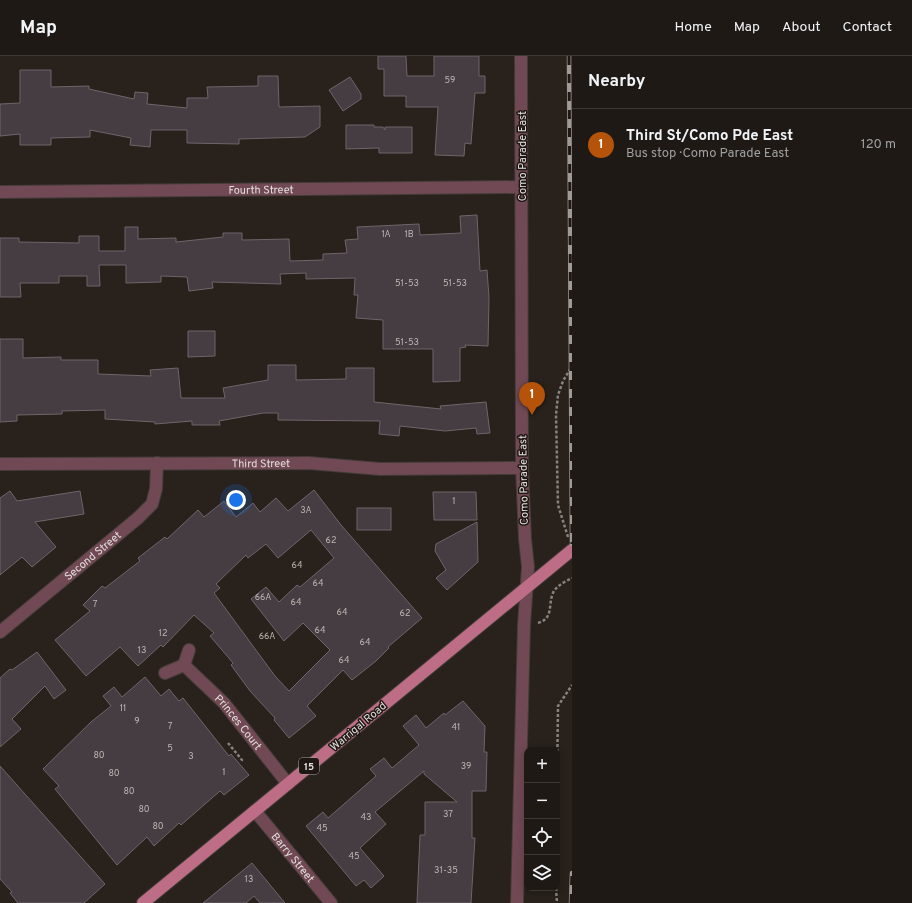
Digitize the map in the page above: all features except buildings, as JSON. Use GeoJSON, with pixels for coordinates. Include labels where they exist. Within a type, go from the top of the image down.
{"type":"FeatureCollection","features":[{"type":"Feature","properties":{"kind":"main road","name":"Warrigal Road"},"geometry":{"type":"LineString","coordinates":[[143,903],[526,588],[571,546]]}},
{"type":"Feature","properties":{"kind":"street","name":"Como Parade East"},"geometry":{"type":"LineString","coordinates":[[517,903],[524,625],[528,566],[525,539],[522,468],[521,56]]}},
{"type":"Feature","properties":{"kind":"street","name":"Fourth Street"},"geometry":{"type":"LineString","coordinates":[[0,192],[522,187]]}},
{"type":"Feature","properties":{"kind":"street","name":"Second Street"},"geometry":{"type":"LineString","coordinates":[[0,632],[132,523],[152,504],[156,489],[158,463]]}},
{"type":"Feature","properties":{"kind":"street","name":"Third Street"},"geometry":{"type":"LineString","coordinates":[[0,464],[309,463],[380,469],[522,468]]}},
{"type":"Feature","properties":{"kind":"street"},"geometry":{"type":"LineString","coordinates":[[166,673],[184,665],[189,650]]}},
{"type":"Feature","properties":{"kind":"street","name":"Princes Court"},"geometry":{"type":"LineString","coordinates":[[184,665],[224,703],[288,784]]}},
{"type":"Feature","properties":{"kind":"street","name":"Barry Street"},"geometry":{"type":"LineString","coordinates":[[255,811],[331,903]]}},
{"type":"Feature","properties":{"kind":"path"},"geometry":{"type":"LineString","coordinates":[[571,546],[558,505],[556,415],[558,395],[563,381],[572,366]]}},
{"type":"Feature","properties":{"kind":"path"},"geometry":{"type":"LineString","coordinates":[[524,625],[544,621],[550,613],[553,592],[572,578]]}},
{"type":"Feature","properties":{"kind":"path"},"geometry":{"type":"LineString","coordinates":[[557,783],[558,706],[572,685]]}},
{"type":"Feature","properties":{"kind":"path"},"geometry":{"type":"LineString","coordinates":[[228,743],[242,760],[241,762]]}},
{"type":"Feature","properties":{"kind":"path"},"geometry":{"type":"LineString","coordinates":[[556,891],[557,903]]}},
{"type":"Feature","properties":{"kind":"railway"},"geometry":{"type":"LineString","coordinates":[[569,56],[572,544]]}},
{"type":"Feature","properties":{"kind":"railway"},"geometry":{"type":"LineString","coordinates":[[571,903],[572,873]]}},
{"type":"Feature","properties":{"kind":"place","name":"Third St/Como Pde East"},"geometry":{"type":"Point","coordinates":[532,415]}}]}
